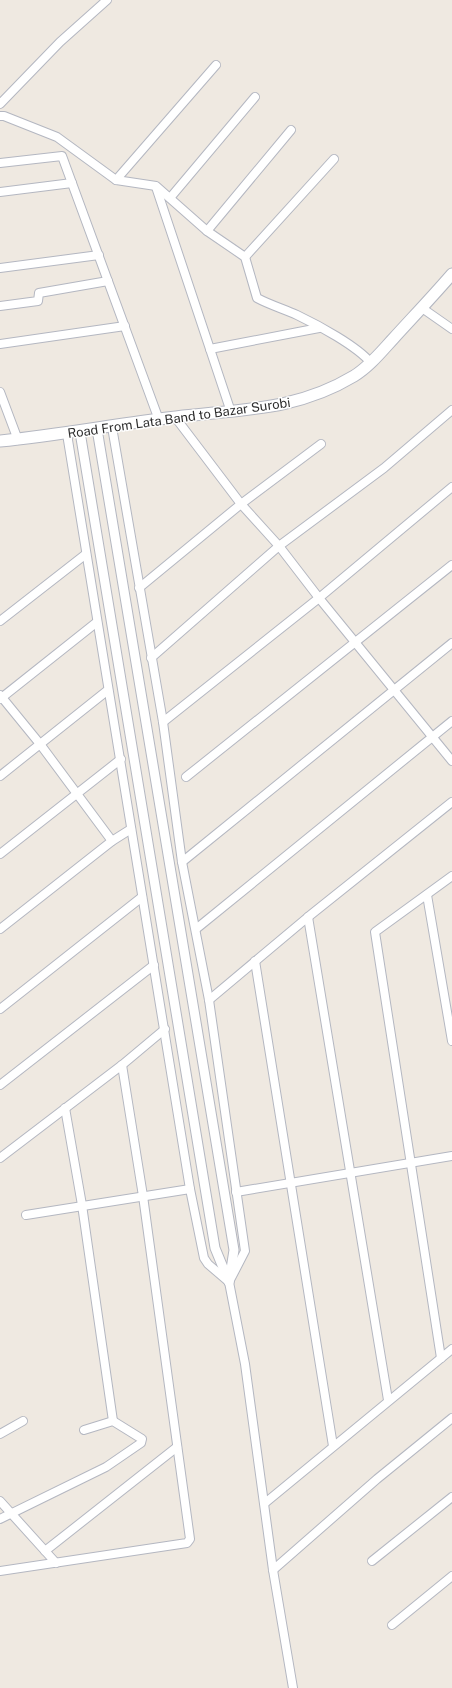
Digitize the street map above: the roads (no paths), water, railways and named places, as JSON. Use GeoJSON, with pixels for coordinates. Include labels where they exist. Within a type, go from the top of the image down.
{"type":"FeatureCollection","features":[{"type":"Feature","properties":{"kind":"main road","name":"Road From Lata Band to Bazar Surobi"},"geometry":{"type":"LineString","coordinates":[[0,442],[97,430],[175,417],[231,412],[296,402],[325,392],[355,375],[371,363],[452,274]]}},
{"type":"Feature","properties":{"kind":"street"},"geometry":{"type":"LineString","coordinates":[[0,104],[60,42],[107,0]]}},
{"type":"Feature","properties":{"kind":"street"},"geometry":{"type":"LineString","coordinates":[[116,180],[216,65]]}},
{"type":"Feature","properties":{"kind":"street"},"geometry":{"type":"LineString","coordinates":[[170,198],[255,97]]}},
{"type":"Feature","properties":{"kind":"street"},"geometry":{"type":"LineString","coordinates":[[0,116],[4,116],[57,137],[116,180],[156,186],[207,231],[245,257],[257,298],[273,307],[298,316],[363,354],[371,363]]}},
{"type":"Feature","properties":{"kind":"street"},"geometry":{"type":"LineString","coordinates":[[207,231],[290,130]]}},
{"type":"Feature","properties":{"kind":"street"},"geometry":{"type":"LineString","coordinates":[[0,163],[62,156],[160,420]]}},
{"type":"Feature","properties":{"kind":"street"},"geometry":{"type":"LineString","coordinates":[[245,257],[334,159]]}},
{"type":"Feature","properties":{"kind":"street"},"geometry":{"type":"LineString","coordinates":[[0,192],[72,182]]}},
{"type":"Feature","properties":{"kind":"street"},"geometry":{"type":"LineString","coordinates":[[156,186],[231,412]]}},
{"type":"Feature","properties":{"kind":"street"},"geometry":{"type":"LineString","coordinates":[[0,268],[98,255]]}},
{"type":"Feature","properties":{"kind":"street"},"geometry":{"type":"LineString","coordinates":[[0,306],[38,301],[39,293],[108,281]]}},
{"type":"Feature","properties":{"kind":"street"},"geometry":{"type":"LineString","coordinates":[[422,308],[452,329]]}},
{"type":"Feature","properties":{"kind":"street"},"geometry":{"type":"LineString","coordinates":[[0,344],[125,326]]}},
{"type":"Feature","properties":{"kind":"street"},"geometry":{"type":"LineString","coordinates":[[210,349],[319,328]]}},
{"type":"Feature","properties":{"kind":"street"},"geometry":{"type":"LineString","coordinates":[[0,392],[18,440]]}},
{"type":"Feature","properties":{"kind":"street"},"geometry":{"type":"LineString","coordinates":[[151,658],[278,546],[384,468],[452,410]]}},
{"type":"Feature","properties":{"kind":"street"},"geometry":{"type":"LineString","coordinates":[[175,417],[241,504],[278,546],[452,761]]}},
{"type":"Feature","properties":{"kind":"street"},"geometry":{"type":"LineString","coordinates":[[112,427],[163,722],[182,862],[209,1000],[245,1251],[229,1282]]}},
{"type":"Feature","properties":{"kind":"street"},"geometry":{"type":"LineString","coordinates":[[97,430],[234,1250],[229,1282]]}},
{"type":"Feature","properties":{"kind":"street"},"geometry":{"type":"LineString","coordinates":[[80,432],[215,1248],[229,1282],[245,1364],[265,1502],[273,1570],[293,1688]]}},
{"type":"Feature","properties":{"kind":"street"},"geometry":{"type":"LineString","coordinates":[[67,434],[190,1189],[204,1258],[208,1264],[229,1282]]}},
{"type":"Feature","properties":{"kind":"street"},"geometry":{"type":"LineString","coordinates":[[139,588],[241,504],[321,444]]}},
{"type":"Feature","properties":{"kind":"street"},"geometry":{"type":"LineString","coordinates":[[163,722],[319,598],[452,487]]}},
{"type":"Feature","properties":{"kind":"street"},"geometry":{"type":"LineString","coordinates":[[0,621],[86,554]]}},
{"type":"Feature","properties":{"kind":"street"},"geometry":{"type":"LineString","coordinates":[[186,778],[452,564]]}},
{"type":"Feature","properties":{"kind":"street"},"geometry":{"type":"LineString","coordinates":[[97,622],[1,697],[40,744],[112,841]]}},
{"type":"Feature","properties":{"kind":"street"},"geometry":{"type":"LineString","coordinates":[[182,862],[452,643]]}},
{"type":"Feature","properties":{"kind":"street"},"geometry":{"type":"LineString","coordinates":[[0,776],[108,690]]}},
{"type":"Feature","properties":{"kind":"street"},"geometry":{"type":"LineString","coordinates":[[196,930],[452,721]]}},
{"type":"Feature","properties":{"kind":"street"},"geometry":{"type":"LineString","coordinates":[[0,854],[121,759]]}},
{"type":"Feature","properties":{"kind":"street"},"geometry":{"type":"LineString","coordinates":[[209,1000],[308,917],[452,802]]}},
{"type":"Feature","properties":{"kind":"street"},"geometry":{"type":"LineString","coordinates":[[0,929],[112,841],[131,828]]}},
{"type":"Feature","properties":{"kind":"street"},"geometry":{"type":"LineString","coordinates":[[441,1358],[375,932],[452,876]]}},
{"type":"Feature","properties":{"kind":"street"},"geometry":{"type":"LineString","coordinates":[[427,895],[452,1041]]}},
{"type":"Feature","properties":{"kind":"street"},"geometry":{"type":"LineString","coordinates":[[0,1009],[142,898]]}},
{"type":"Feature","properties":{"kind":"street"},"geometry":{"type":"LineString","coordinates":[[308,917],[349,1172],[388,1400]]}},
{"type":"Feature","properties":{"kind":"street"},"geometry":{"type":"LineString","coordinates":[[255,961],[333,1446]]}},
{"type":"Feature","properties":{"kind":"street"},"geometry":{"type":"LineString","coordinates":[[0,1085],[154,965]]}},
{"type":"Feature","properties":{"kind":"street"},"geometry":{"type":"LineString","coordinates":[[0,1158],[122,1065],[165,1029]]}},
{"type":"Feature","properties":{"kind":"street"},"geometry":{"type":"LineString","coordinates":[[0,1571],[187,1543],[190,1539],[143,1196],[122,1065]]}},
{"type":"Feature","properties":{"kind":"street"},"geometry":{"type":"LineString","coordinates":[[65,1108],[82,1205],[113,1422]]}},
{"type":"Feature","properties":{"kind":"street"},"geometry":{"type":"LineString","coordinates":[[236,1192],[452,1156]]}},
{"type":"Feature","properties":{"kind":"street"},"geometry":{"type":"LineString","coordinates":[[26,1215],[190,1189]]}},
{"type":"Feature","properties":{"kind":"street"},"geometry":{"type":"LineString","coordinates":[[265,1502],[452,1349]]}},
{"type":"Feature","properties":{"kind":"street"},"geometry":{"type":"LineString","coordinates":[[273,1570],[377,1480],[452,1418]]}},
{"type":"Feature","properties":{"kind":"street"},"geometry":{"type":"LineString","coordinates":[[0,1434],[23,1421]]}},
{"type":"Feature","properties":{"kind":"street"},"geometry":{"type":"LineString","coordinates":[[0,1519],[106,1467],[141,1443],[142,1439],[113,1422],[105,1422],[84,1430]]}},
{"type":"Feature","properties":{"kind":"street"},"geometry":{"type":"LineString","coordinates":[[46,1551],[177,1447]]}},
{"type":"Feature","properties":{"kind":"street"},"geometry":{"type":"LineString","coordinates":[[372,1561],[452,1497]]}},
{"type":"Feature","properties":{"kind":"street"},"geometry":{"type":"LineString","coordinates":[[0,1501],[56,1563]]}},
{"type":"Feature","properties":{"kind":"street"},"geometry":{"type":"LineString","coordinates":[[392,1625],[452,1576]]}}]}
